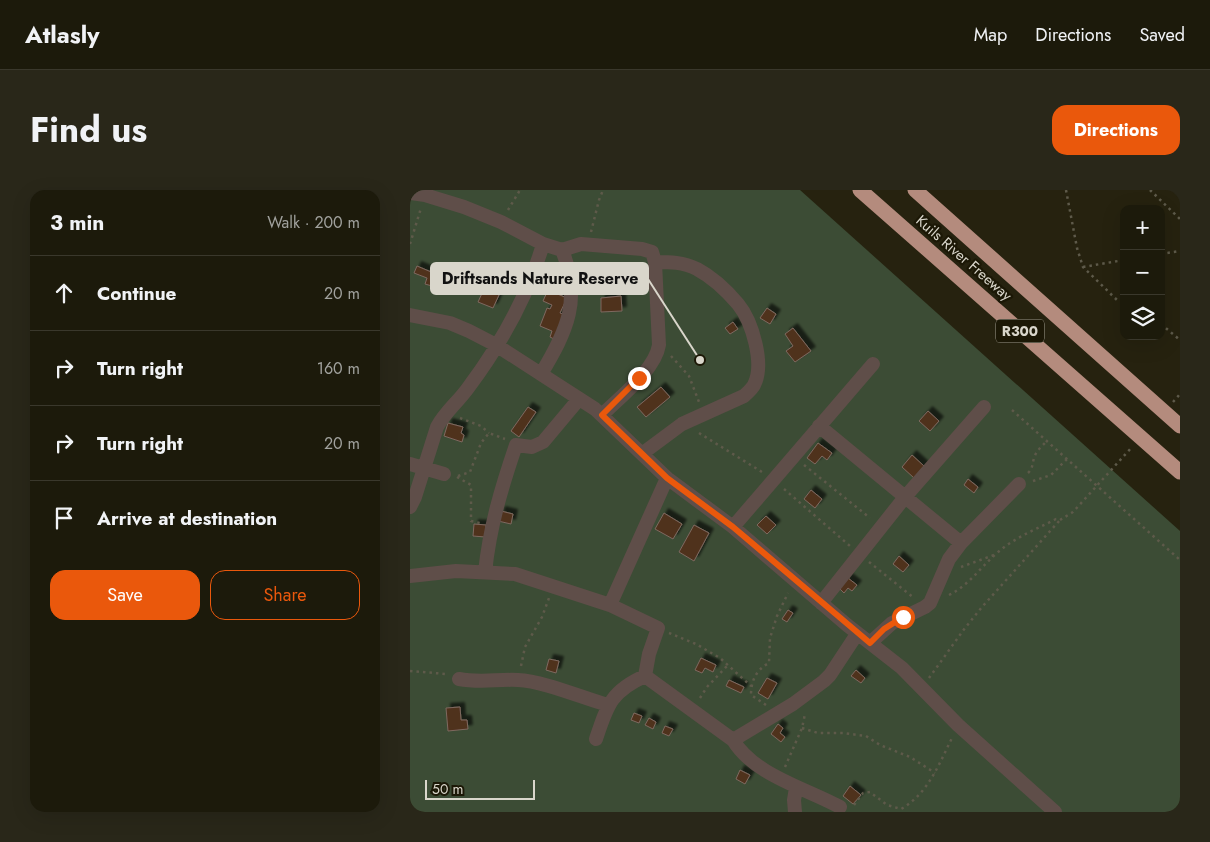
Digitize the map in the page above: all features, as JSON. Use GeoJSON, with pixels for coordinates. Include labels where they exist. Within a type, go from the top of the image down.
{"type":"FeatureCollection","features":[{"type":"Feature","properties":{"kind":"highway","name":"Kuils River Freeway"},"geometry":{"type":"LineString","coordinates":[[860,190],[1180,472]]}},
{"type":"Feature","properties":{"kind":"highway","name":"Kuils River Freeway"},"geometry":{"type":"LineString","coordinates":[[915,190],[1180,426]]}},
{"type":"Feature","properties":{"kind":"street"},"geometry":{"type":"LineString","coordinates":[[410,193],[425,195],[464,207],[501,222],[543,244],[562,250],[575,245],[591,245],[647,250],[654,256],[658,352],[639,378],[602,415]]}},
{"type":"Feature","properties":{"kind":"street"},"geometry":{"type":"LineString","coordinates":[[410,507],[415,497],[417,465],[442,417],[468,388],[521,304],[536,270],[543,244]]}},
{"type":"Feature","properties":{"kind":"street"},"geometry":{"type":"LineString","coordinates":[[541,374],[557,348],[568,319],[571,282],[568,264],[562,250]]}},
{"type":"Feature","properties":{"kind":"street"},"geometry":{"type":"LineString","coordinates":[[643,453],[682,424],[744,396],[755,384],[758,372],[752,331],[738,305],[708,276],[687,265],[673,262],[655,262]]}},
{"type":"Feature","properties":{"kind":"street"},"geometry":{"type":"LineString","coordinates":[[410,315],[450,323],[496,345],[602,415],[667,478],[733,527],[858,634],[902,668],[958,725],[1055,812]]}},
{"type":"Feature","properties":{"kind":"street"},"geometry":{"type":"LineString","coordinates":[[733,527],[873,364]]}},
{"type":"Feature","properties":{"kind":"street"},"geometry":{"type":"LineString","coordinates":[[485,572],[492,524],[499,494],[516,445],[532,447],[543,442],[579,399]]}},
{"type":"Feature","properties":{"kind":"street"},"geometry":{"type":"LineString","coordinates":[[821,603],[905,497],[984,407]]}},
{"type":"Feature","properties":{"kind":"street"},"geometry":{"type":"LineString","coordinates":[[819,426],[962,543]]}},
{"type":"Feature","properties":{"kind":"street"},"geometry":{"type":"LineString","coordinates":[[417,465],[450,475]]}},
{"type":"Feature","properties":{"kind":"street"},"geometry":{"type":"LineString","coordinates":[[610,604],[667,478]]}},
{"type":"Feature","properties":{"kind":"street"},"geometry":{"type":"LineString","coordinates":[[870,643],[892,623],[927,605],[949,559],[1019,484]]}},
{"type":"Feature","properties":{"kind":"street"},"geometry":{"type":"LineString","coordinates":[[410,576],[456,571],[515,574],[610,604],[658,628],[649,654],[645,676],[622,690],[608,705],[596,739]]}},
{"type":"Feature","properties":{"kind":"street"},"geometry":{"type":"LineString","coordinates":[[733,740],[778,713],[830,675],[858,634]]}},
{"type":"Feature","properties":{"kind":"street"},"geometry":{"type":"LineString","coordinates":[[645,676],[733,740],[745,756],[796,788],[814,794],[840,807]]}},
{"type":"Feature","properties":{"kind":"street"},"geometry":{"type":"LineString","coordinates":[[459,679],[481,682],[518,680],[608,705]]}},
{"type":"Feature","properties":{"kind":"street"},"geometry":{"type":"LineString","coordinates":[[795,812],[796,788]]}},
{"type":"Feature","properties":{"kind":"path"},"geometry":{"type":"LineString","coordinates":[[501,222],[520,190]]}},
{"type":"Feature","properties":{"kind":"path"},"geometry":{"type":"LineString","coordinates":[[591,245],[591,230],[603,190]]}},
{"type":"Feature","properties":{"kind":"path"},"geometry":{"type":"LineString","coordinates":[[1066,190],[1077,248],[1083,267],[1120,301]]}},
{"type":"Feature","properties":{"kind":"path"},"geometry":{"type":"LineString","coordinates":[[1150,190],[1180,219]]}},
{"type":"Feature","properties":{"kind":"path"},"geometry":{"type":"LineString","coordinates":[[410,244],[425,195]]}},
{"type":"Feature","properties":{"kind":"path"},"geometry":{"type":"LineString","coordinates":[[1165,253],[1180,251]]}},
{"type":"Feature","properties":{"kind":"path"},"geometry":{"type":"LineString","coordinates":[[1083,267],[1120,261]]}},
{"type":"Feature","properties":{"kind":"path"},"geometry":{"type":"LineString","coordinates":[[1165,327],[1180,340]]}},
{"type":"Feature","properties":{"kind":"path"},"geometry":{"type":"LineString","coordinates":[[659,345],[690,376],[704,413],[700,434]]}},
{"type":"Feature","properties":{"kind":"path"},"geometry":{"type":"LineString","coordinates":[[449,409],[456,416],[481,426],[489,433],[502,437],[516,445]]}},
{"type":"Feature","properties":{"kind":"path"},"geometry":{"type":"LineString","coordinates":[[1012,410],[1180,560]]}},
{"type":"Feature","properties":{"kind":"path"},"geometry":{"type":"LineString","coordinates":[[682,424],[773,480],[860,554],[927,605],[967,584],[995,554],[1014,540],[1056,519],[1060,520]]}},
{"type":"Feature","properties":{"kind":"path"},"geometry":{"type":"LineString","coordinates":[[450,475],[470,472],[481,443],[489,433]]}},
{"type":"Feature","properties":{"kind":"path"},"geometry":{"type":"LineString","coordinates":[[1019,484],[1033,468],[1037,452],[1047,441]]}},
{"type":"Feature","properties":{"kind":"path"},"geometry":{"type":"LineString","coordinates":[[793,456],[881,527]]}},
{"type":"Feature","properties":{"kind":"path"},"geometry":{"type":"LineString","coordinates":[[1019,484],[1051,475],[1067,459]]}},
{"type":"Feature","properties":{"kind":"path"},"geometry":{"type":"LineString","coordinates":[[450,475],[471,485],[471,522],[492,524]]}},
{"type":"Feature","properties":{"kind":"path"},"geometry":{"type":"LineString","coordinates":[[922,688],[976,614],[1010,573],[1028,557],[1060,520],[1073,512],[1101,481]]}},
{"type":"Feature","properties":{"kind":"path"},"geometry":{"type":"LineString","coordinates":[[942,572],[959,568],[995,554]]}},
{"type":"Feature","properties":{"kind":"path"},"geometry":{"type":"LineString","coordinates":[[778,713],[751,695],[751,686],[759,669],[769,663],[770,638],[777,616],[795,580]]}},
{"type":"Feature","properties":{"kind":"path"},"geometry":{"type":"LineString","coordinates":[[518,680],[525,647],[542,616],[554,586]]}},
{"type":"Feature","properties":{"kind":"path"},"geometry":{"type":"LineString","coordinates":[[658,628],[696,644],[720,658],[751,686]]}},
{"type":"Feature","properties":{"kind":"path"},"geometry":{"type":"LineString","coordinates":[[693,710],[707,686],[728,665]]}},
{"type":"Feature","properties":{"kind":"path"},"geometry":{"type":"LineString","coordinates":[[410,671],[446,674],[459,679]]}},
{"type":"Feature","properties":{"kind":"path"},"geometry":{"type":"LineString","coordinates":[[780,778],[802,728],[808,692]]}},
{"type":"Feature","properties":{"kind":"path"},"geometry":{"type":"LineString","coordinates":[[840,807],[851,808],[864,793],[870,792],[886,805],[901,809],[910,804],[920,794],[935,773],[958,725]]}},
{"type":"Feature","properties":{"kind":"path"},"geometry":{"type":"LineString","coordinates":[[802,728],[818,733],[843,733],[866,736],[880,745],[910,757],[935,773]]}},
{"type":"Feature","properties":{"kind":"green space"},"geometry":{"type":"Polygon","coordinates":[[[410,190],[800,190],[1180,531],[1180,812],[410,812],[410,190]]]}},
{"type":"Feature","properties":{"kind":"building"},"geometry":{"type":"Polygon","coordinates":[[[417,266],[436,274],[432,286],[425,284],[427,278],[414,273],[417,266]]]}},
{"type":"Feature","properties":{"kind":"building"},"geometry":{"type":"Polygon","coordinates":[[[484,289],[499,295],[493,308],[478,302],[484,289]]]}},
{"type":"Feature","properties":{"kind":"building"},"geometry":{"type":"Polygon","coordinates":[[[548,290],[567,298],[560,313],[563,314],[556,340],[550,337],[552,331],[540,326],[547,308],[550,309],[552,305],[543,301],[548,290]]]}},
{"type":"Feature","properties":{"kind":"building"},"geometry":{"type":"Polygon","coordinates":[[[621,296],[622,311],[601,312],[601,298],[621,296]]]}},
{"type":"Feature","properties":{"kind":"building"},"geometry":{"type":"Polygon","coordinates":[[[767,308],[776,314],[770,324],[760,318],[767,308]]]}},
{"type":"Feature","properties":{"kind":"building"},"geometry":{"type":"Polygon","coordinates":[[[733,322],[738,329],[730,334],[725,328],[733,322]]]}},
{"type":"Feature","properties":{"kind":"building"},"geometry":{"type":"Polygon","coordinates":[[[793,328],[811,351],[795,362],[786,351],[793,346],[785,334],[793,328]]]}},
{"type":"Feature","properties":{"kind":"building"},"geometry":{"type":"Polygon","coordinates":[[[661,387],[670,397],[646,417],[637,407],[661,387]]]}},
{"type":"Feature","properties":{"kind":"building"},"geometry":{"type":"Polygon","coordinates":[[[528,407],[536,412],[519,437],[511,431],[528,407]]]}},
{"type":"Feature","properties":{"kind":"building"},"geometry":{"type":"Polygon","coordinates":[[[928,411],[939,421],[930,431],[919,421],[928,411]]]}},
{"type":"Feature","properties":{"kind":"building"},"geometry":{"type":"Polygon","coordinates":[[[448,423],[463,427],[461,433],[464,435],[462,442],[444,436],[448,423]]]}},
{"type":"Feature","properties":{"kind":"building"},"geometry":{"type":"Polygon","coordinates":[[[818,443],[832,453],[827,460],[822,456],[815,464],[807,458],[818,443]]]}},
{"type":"Feature","properties":{"kind":"building"},"geometry":{"type":"Polygon","coordinates":[[[912,455],[924,466],[914,478],[902,467],[912,455]]]}},
{"type":"Feature","properties":{"kind":"building"},"geometry":{"type":"Polygon","coordinates":[[[968,479],[978,487],[974,493],[964,485],[968,479]]]}},
{"type":"Feature","properties":{"kind":"building"},"geometry":{"type":"Polygon","coordinates":[[[811,490],[822,499],[815,508],[804,499],[811,490]]]}},
{"type":"Feature","properties":{"kind":"building"},"geometry":{"type":"Polygon","coordinates":[[[501,511],[513,514],[511,524],[498,521],[501,511]]]}},
{"type":"Feature","properties":{"kind":"building"},"geometry":{"type":"Polygon","coordinates":[[[664,513],[682,524],[673,539],[655,529],[664,513]]]}},
{"type":"Feature","properties":{"kind":"building"},"geometry":{"type":"Polygon","coordinates":[[[766,516],[776,525],[767,534],[757,525],[766,516]]]}},
{"type":"Feature","properties":{"kind":"building"},"geometry":{"type":"Polygon","coordinates":[[[474,524],[486,525],[485,537],[473,536],[474,524]]]}},
{"type":"Feature","properties":{"kind":"building"},"geometry":{"type":"Polygon","coordinates":[[[694,525],[709,533],[694,561],[679,552],[694,525]]]}},
{"type":"Feature","properties":{"kind":"building"},"geometry":{"type":"Polygon","coordinates":[[[899,556],[909,565],[903,572],[893,564],[899,556]]]}},
{"type":"Feature","properties":{"kind":"building"},"geometry":{"type":"Polygon","coordinates":[[[848,578],[857,585],[852,591],[848,588],[844,593],[839,588],[848,578]]]}},
{"type":"Feature","properties":{"kind":"building"},"geometry":{"type":"Polygon","coordinates":[[[788,610],[793,613],[787,622],[782,619],[788,610]]]}},
{"type":"Feature","properties":{"kind":"building"},"geometry":{"type":"Polygon","coordinates":[[[701,658],[716,665],[713,672],[705,668],[702,673],[695,670],[701,658]]]}},
{"type":"Feature","properties":{"kind":"building"},"geometry":{"type":"Polygon","coordinates":[[[549,659],[559,661],[556,673],[546,670],[549,659]]]}},
{"type":"Feature","properties":{"kind":"building"},"geometry":{"type":"Polygon","coordinates":[[[856,670],[865,678],[861,683],[851,676],[856,670]]]}},
{"type":"Feature","properties":{"kind":"building"},"geometry":{"type":"Polygon","coordinates":[[[767,678],[777,683],[768,699],[758,693],[767,678]]]}},
{"type":"Feature","properties":{"kind":"building"},"geometry":{"type":"Polygon","coordinates":[[[729,680],[744,687],[741,693],[726,686],[729,680]]]}},
{"type":"Feature","properties":{"kind":"building"},"geometry":{"type":"Polygon","coordinates":[[[460,707],[461,720],[467,720],[468,729],[448,731],[446,708],[460,707]]]}},
{"type":"Feature","properties":{"kind":"building"},"geometry":{"type":"Polygon","coordinates":[[[634,713],[642,716],[639,723],[631,720],[634,713]]]}},
{"type":"Feature","properties":{"kind":"building"},"geometry":{"type":"Polygon","coordinates":[[[649,718],[656,722],[653,729],[645,725],[649,718]]]}},
{"type":"Feature","properties":{"kind":"building"},"geometry":{"type":"Polygon","coordinates":[[[778,724],[783,728],[780,733],[785,737],[781,742],[771,734],[778,724]]]}},
{"type":"Feature","properties":{"kind":"building"},"geometry":{"type":"Polygon","coordinates":[[[665,726],[673,729],[669,736],[662,733],[665,726]]]}},
{"type":"Feature","properties":{"kind":"building"},"geometry":{"type":"Polygon","coordinates":[[[740,770],[750,775],[745,784],[736,779],[740,770]]]}},
{"type":"Feature","properties":{"kind":"building"},"geometry":{"type":"Polygon","coordinates":[[[850,786],[861,795],[853,804],[843,796],[850,786]]]}},
{"type":"Feature","properties":{"kind":"place","name":"Driftsands Nature Reserve"},"geometry":{"type":"Point","coordinates":[700,360]}},
{"type":"Feature","properties":{"kind":"route"},"geometry":{"type":"LineString","coordinates":[[639,378],[602,415],[667,478],[733,527],[847,626],[870,643],[884,629],[903,617]]}}]}
